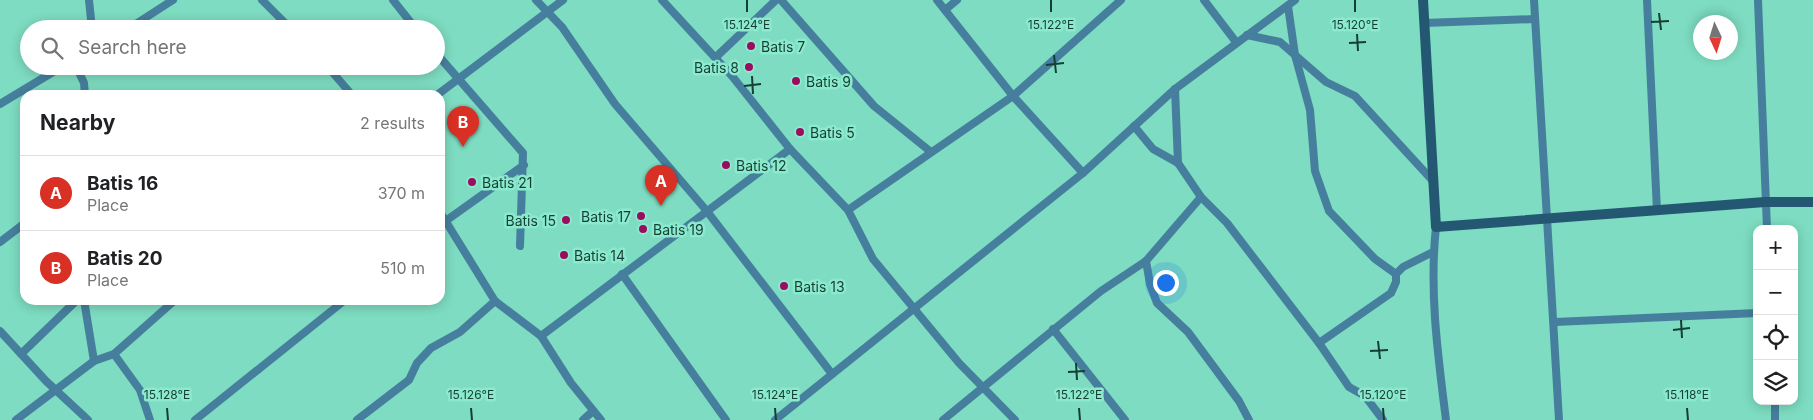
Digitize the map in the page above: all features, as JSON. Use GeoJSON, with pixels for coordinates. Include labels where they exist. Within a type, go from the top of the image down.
{"type":"FeatureCollection","features":[{"type":"Feature","properties":{"kind":"street"},"geometry":{"type":"LineString","coordinates":[[89,0],[91,20]]}},
{"type":"Feature","properties":{"kind":"street"},"geometry":{"type":"LineString","coordinates":[[142,20],[173,0]]}},
{"type":"Feature","properties":{"kind":"street"},"geometry":{"type":"LineString","coordinates":[[262,0],[283,20]]}},
{"type":"Feature","properties":{"kind":"street"},"geometry":{"type":"LineString","coordinates":[[393,0],[409,20]]}},
{"type":"Feature","properties":{"kind":"street"},"geometry":{"type":"LineString","coordinates":[[536,0],[562,28],[615,104],[706,210],[832,374]]}},
{"type":"Feature","properties":{"kind":"street"},"geometry":{"type":"LineString","coordinates":[[444,90],[563,0]]}},
{"type":"Feature","properties":{"kind":"street"},"geometry":{"type":"LineString","coordinates":[[662,0],[716,57],[790,149],[848,210],[873,259],[914,306],[959,363],[1015,420]]}},
{"type":"Feature","properties":{"kind":"street"},"geometry":{"type":"LineString","coordinates":[[716,57],[776,0]]}},
{"type":"Feature","properties":{"kind":"street"},"geometry":{"type":"LineString","coordinates":[[781,0],[874,106],[931,152]]}},
{"type":"Feature","properties":{"kind":"street"},"geometry":{"type":"LineString","coordinates":[[937,0],[1013,96],[1083,173]]}},
{"type":"Feature","properties":{"kind":"street"},"geometry":{"type":"LineString","coordinates":[[945,10],[958,0]]}},
{"type":"Feature","properties":{"kind":"street"},"geometry":{"type":"LineString","coordinates":[[848,210],[1013,96],[1121,0]]}},
{"type":"Feature","properties":{"kind":"street"},"geometry":{"type":"LineString","coordinates":[[1204,0],[1236,42]]}},
{"type":"Feature","properties":{"kind":"street"},"geometry":{"type":"LineString","coordinates":[[774,420],[914,306],[1083,173],[1175,90],[1236,42],[1295,0]]}},
{"type":"Feature","properties":{"kind":"street"},"geometry":{"type":"LineString","coordinates":[[1423,0],[1436,227],[1433,252],[1436,333],[1446,420]]}},
{"type":"Feature","properties":{"kind":"street"},"geometry":{"type":"LineString","coordinates":[[1534,0],[1559,420]]}},
{"type":"Feature","properties":{"kind":"street"},"geometry":{"type":"LineString","coordinates":[[1647,0],[1657,211]]}},
{"type":"Feature","properties":{"kind":"street"},"geometry":{"type":"LineString","coordinates":[[1758,0],[1765,202],[1768,225]]}},
{"type":"Feature","properties":{"kind":"street"},"geometry":{"type":"LineString","coordinates":[[1288,6],[1295,55],[1310,110],[1315,171],[1329,211],[1375,259],[1396,274]]}},
{"type":"Feature","properties":{"kind":"street"},"geometry":{"type":"LineString","coordinates":[[1424,23],[1535,19]]}},
{"type":"Feature","properties":{"kind":"street"},"geometry":{"type":"LineString","coordinates":[[1247,35],[1280,42],[1326,82],[1355,96],[1433,181]]}},
{"type":"Feature","properties":{"kind":"street"},"geometry":{"type":"LineString","coordinates":[[445,62],[523,153],[520,246]]}},
{"type":"Feature","properties":{"kind":"street"},"geometry":{"type":"LineString","coordinates":[[23,90],[48,75]]}},
{"type":"Feature","properties":{"kind":"street"},"geometry":{"type":"LineString","coordinates":[[80,75],[85,90]]}},
{"type":"Feature","properties":{"kind":"street"},"geometry":{"type":"LineString","coordinates":[[333,75],[345,90]]}},
{"type":"Feature","properties":{"kind":"street"},"geometry":{"type":"LineString","coordinates":[[1175,90],[1178,163]]}},
{"type":"Feature","properties":{"kind":"street"},"geometry":{"type":"LineString","coordinates":[[0,104],[20,92]]}},
{"type":"Feature","properties":{"kind":"street"},"geometry":{"type":"LineString","coordinates":[[1134,126],[1153,149],[1178,163],[1201,197],[1227,223],[1319,343],[1349,387],[1365,396],[1383,420]]}},
{"type":"Feature","properties":{"kind":"street"},"geometry":{"type":"LineString","coordinates":[[541,336],[706,210],[790,149]]}},
{"type":"Feature","properties":{"kind":"street"},"geometry":{"type":"LineString","coordinates":[[445,222],[524,165]]}},
{"type":"Feature","properties":{"kind":"street"},"geometry":{"type":"LineString","coordinates":[[943,420],[1101,291],[1146,261],[1201,197]]}},
{"type":"Feature","properties":{"kind":"street"},"geometry":{"type":"LineString","coordinates":[[1436,227],[1765,202],[1813,202]]}},
{"type":"Feature","properties":{"kind":"street"},"geometry":{"type":"LineString","coordinates":[[445,226],[494,301],[541,336],[570,383],[601,420]]}},
{"type":"Feature","properties":{"kind":"street"},"geometry":{"type":"LineString","coordinates":[[0,242],[20,227]]}},
{"type":"Feature","properties":{"kind":"street"},"geometry":{"type":"LineString","coordinates":[[1319,343],[1391,293],[1396,282],[1396,274],[1403,267],[1433,252]]}},
{"type":"Feature","properties":{"kind":"street"},"geometry":{"type":"LineString","coordinates":[[1146,261],[1150,284],[1158,303],[1188,332],[1239,401],[1249,420]]}},
{"type":"Feature","properties":{"kind":"street"},"geometry":{"type":"LineString","coordinates":[[622,274],[726,420]]}},
{"type":"Feature","properties":{"kind":"street"},"geometry":{"type":"LineString","coordinates":[[357,420],[409,380],[417,363],[431,348],[460,332],[494,301]]}},
{"type":"Feature","properties":{"kind":"street"},"geometry":{"type":"LineString","coordinates":[[21,354],[67,305]]}},
{"type":"Feature","properties":{"kind":"street"},"geometry":{"type":"LineString","coordinates":[[85,305],[94,361]]}},
{"type":"Feature","properties":{"kind":"street"},"geometry":{"type":"LineString","coordinates":[[16,420],[94,361],[114,354],[169,305]]}},
{"type":"Feature","properties":{"kind":"street"},"geometry":{"type":"LineString","coordinates":[[195,420],[339,305]]}},
{"type":"Feature","properties":{"kind":"street"},"geometry":{"type":"LineString","coordinates":[[1554,322],[1753,313]]}},
{"type":"Feature","properties":{"kind":"street"},"geometry":{"type":"LineString","coordinates":[[1053,329],[1125,420]]}},
{"type":"Feature","properties":{"kind":"street"},"geometry":{"type":"LineString","coordinates":[[0,331],[55,389],[88,420]]}},
{"type":"Feature","properties":{"kind":"street"},"geometry":{"type":"LineString","coordinates":[[114,354],[140,390],[150,420]]}},
{"type":"Feature","properties":{"kind":"street"},"geometry":{"type":"LineString","coordinates":[[1775,405],[1775,420]]}},
{"type":"Feature","properties":{"kind":"street"},"geometry":{"type":"LineString","coordinates":[[583,420],[593,410]]}},
{"type":"Feature","properties":{"kind":"place","name":"Batis 7"},"geometry":{"type":"Point","coordinates":[751,46]}},
{"type":"Feature","properties":{"kind":"place","name":"Batis 8"},"geometry":{"type":"Point","coordinates":[749,67]}},
{"type":"Feature","properties":{"kind":"place","name":"Batis 9"},"geometry":{"type":"Point","coordinates":[796,81]}},
{"type":"Feature","properties":{"kind":"place","name":"Batis 5"},"geometry":{"type":"Point","coordinates":[800,132]}},
{"type":"Feature","properties":{"kind":"place","name":"Batis 20"},"geometry":{"type":"Point","coordinates":[463,147]}},
{"type":"Feature","properties":{"kind":"place","name":"Batis 12"},"geometry":{"type":"Point","coordinates":[726,165]}},
{"type":"Feature","properties":{"kind":"place","name":"Batis 21"},"geometry":{"type":"Point","coordinates":[472,182]}},
{"type":"Feature","properties":{"kind":"place","name":"Batis 16"},"geometry":{"type":"Point","coordinates":[661,206]}},
{"type":"Feature","properties":{"kind":"place","name":"Batis 17"},"geometry":{"type":"Point","coordinates":[641,216]}},
{"type":"Feature","properties":{"kind":"place","name":"Batis 15"},"geometry":{"type":"Point","coordinates":[566,220]}},
{"type":"Feature","properties":{"kind":"place","name":"Batis 19"},"geometry":{"type":"Point","coordinates":[643,229]}},
{"type":"Feature","properties":{"kind":"place","name":"Batis 14"},"geometry":{"type":"Point","coordinates":[564,255]}},
{"type":"Feature","properties":{"kind":"place","name":"Batis 13"},"geometry":{"type":"Point","coordinates":[784,286]}}]}
